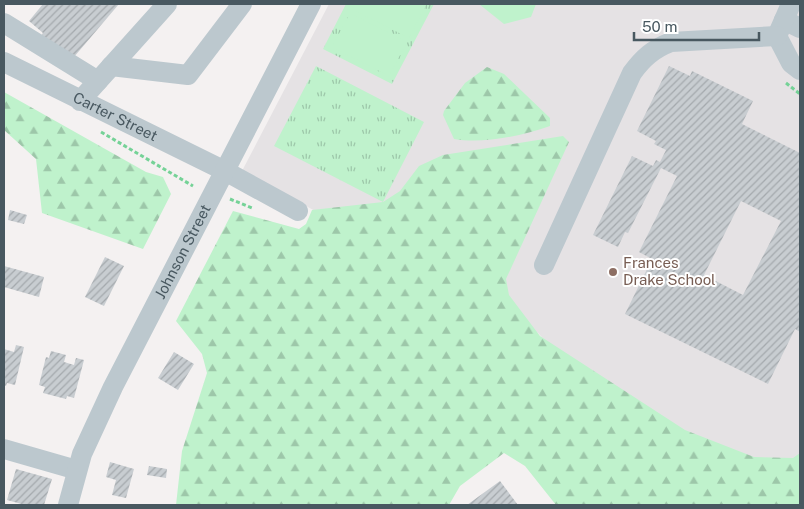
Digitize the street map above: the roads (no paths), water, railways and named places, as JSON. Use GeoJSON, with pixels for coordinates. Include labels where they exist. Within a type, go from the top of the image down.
{"type":"FeatureCollection","features":[{"type":"Feature","properties":{"kind":"street"},"geometry":{"type":"LineString","coordinates":[[80,101],[167,4]]}},
{"type":"Feature","properties":{"kind":"street"},"geometry":{"type":"LineString","coordinates":[[4,25],[37,45],[104,74],[188,74],[242,4]]}},
{"type":"Feature","properties":{"kind":"street","name":"Johnson Street"},"geometry":{"type":"LineString","coordinates":[[68,505],[82,454],[113,387],[311,4]]}},
{"type":"Feature","properties":{"kind":"street"},"geometry":{"type":"LineString","coordinates":[[544,265],[632,73],[642,59],[656,47],[671,42],[788,22],[791,63],[800,70]]}},
{"type":"Feature","properties":{"kind":"street"},"geometry":{"type":"LineString","coordinates":[[12,66],[37,45]]}},
{"type":"Feature","properties":{"kind":"street","name":"Carter Street"},"geometry":{"type":"LineString","coordinates":[[12,66],[225,171],[298,211]]}},
{"type":"Feature","properties":{"kind":"street"},"geometry":{"type":"LineString","coordinates":[[4,449],[77,470]]}},
{"type":"Feature","properties":{"kind":"place","name":"Frances Drake School"},"geometry":{"type":"Point","coordinates":[613,272]}}]}
